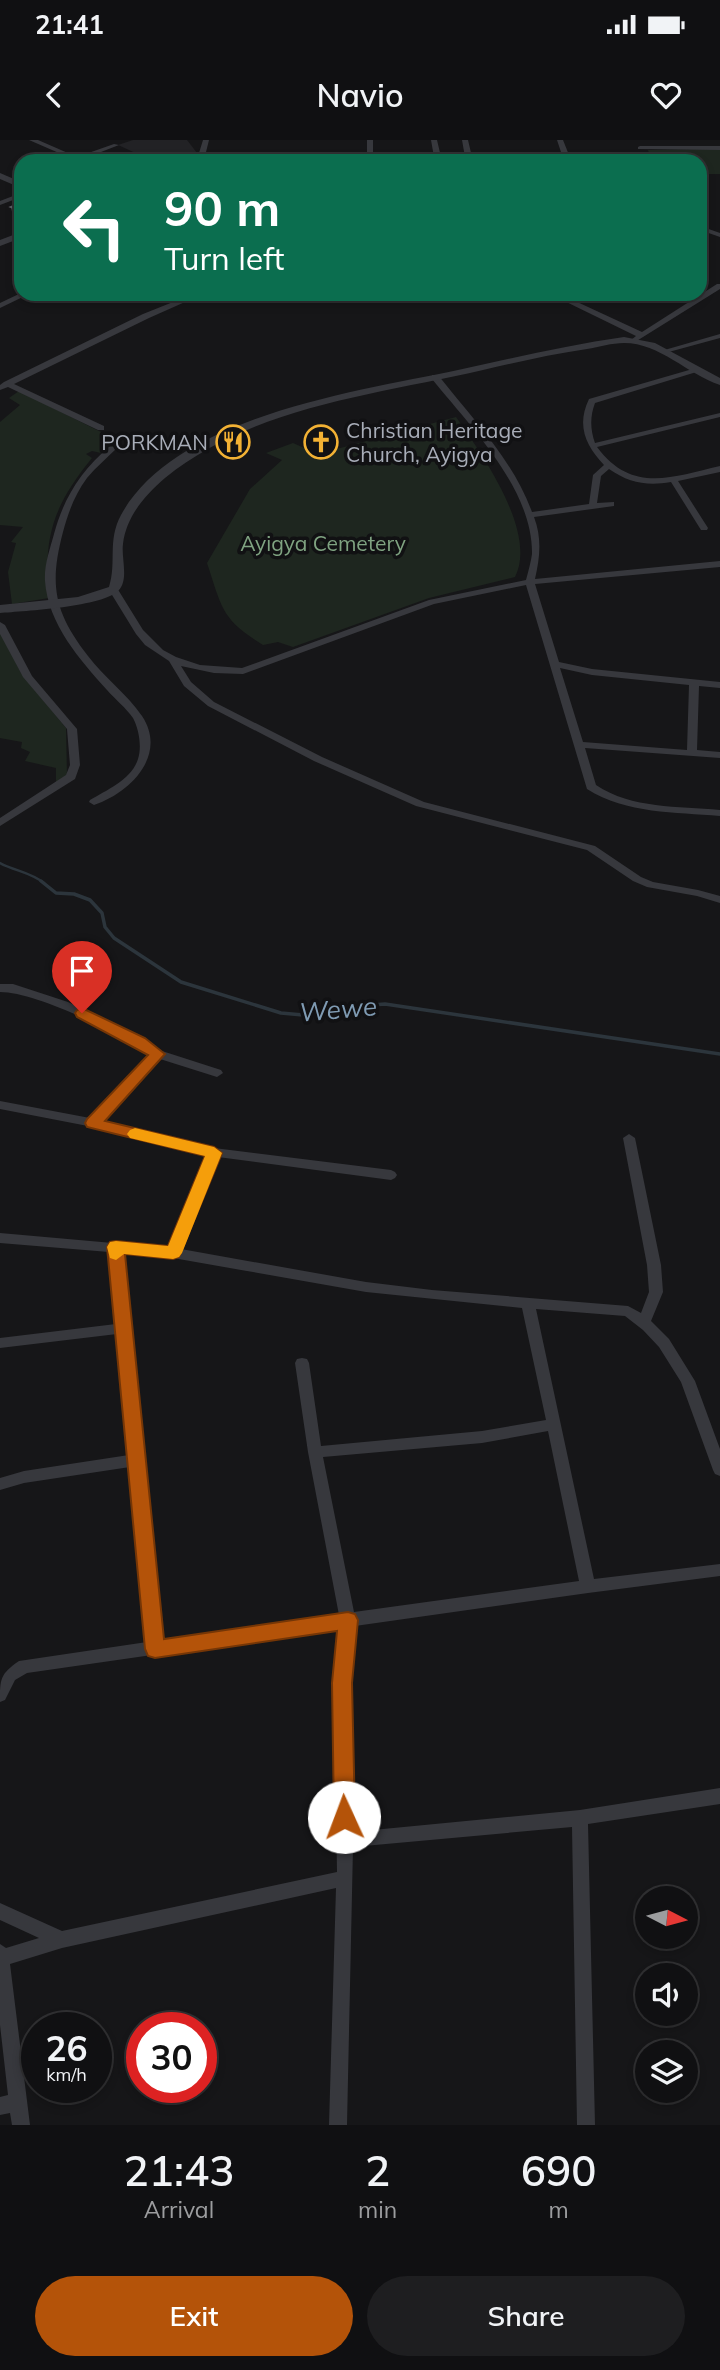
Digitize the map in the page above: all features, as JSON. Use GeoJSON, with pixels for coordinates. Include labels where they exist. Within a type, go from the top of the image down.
{"type":"FeatureCollection","features":[{"type":"Feature","properties":{"kind":"street"},"geometry":{"type":"LineString","coordinates":[[32,140],[65,154]]}},
{"type":"Feature","properties":{"kind":"street"},"geometry":{"type":"LineString","coordinates":[[94,154],[116,145],[106,140]]}},
{"type":"Feature","properties":{"kind":"street"},"geometry":{"type":"LineString","coordinates":[[202,154],[206,140]]}},
{"type":"Feature","properties":{"kind":"street"},"geometry":{"type":"LineString","coordinates":[[653,154],[720,148]]}},
{"type":"Feature","properties":{"kind":"street"},"geometry":{"type":"LineString","coordinates":[[4,386],[146,316],[183,301]]}},
{"type":"Feature","properties":{"kind":"street"},"geometry":{"type":"LineString","coordinates":[[568,301],[720,382]]}},
{"type":"Feature","properties":{"kind":"street"},"geometry":{"type":"LineString","coordinates":[[0,609],[96,597],[114,590],[118,582],[118,539],[125,520],[146,489],[184,459],[230,435],[286,412],[332,398],[638,337],[694,301]]}},
{"type":"Feature","properties":{"kind":"street"},"geometry":{"type":"LineString","coordinates":[[665,351],[720,336]]}},
{"type":"Feature","properties":{"kind":"street"},"geometry":{"type":"LineString","coordinates":[[699,370],[592,401],[586,423],[591,446],[608,466],[630,481],[652,482],[720,469]]}},
{"type":"Feature","properties":{"kind":"street"},"geometry":{"type":"LineString","coordinates":[[435,377],[499,457],[525,502],[535,554],[535,568],[530,582],[591,787],[601,795],[654,806],[720,813]]}},
{"type":"Feature","properties":{"kind":"street"},"geometry":{"type":"LineString","coordinates":[[4,386],[101,428]]}},
{"type":"Feature","properties":{"kind":"street"},"geometry":{"type":"LineString","coordinates":[[591,446],[720,415]]}},
{"type":"Feature","properties":{"kind":"street"},"geometry":{"type":"LineString","coordinates":[[94,802],[135,777],[144,757],[144,732],[138,718],[71,641],[55,603],[50,583],[52,559],[67,501],[90,467],[113,448]]}},
{"type":"Feature","properties":{"kind":"street"},"geometry":{"type":"LineString","coordinates":[[593,507],[597,475],[608,466]]}},
{"type":"Feature","properties":{"kind":"street"},"geometry":{"type":"LineString","coordinates":[[673,478],[704,528]]}},
{"type":"Feature","properties":{"kind":"street"},"geometry":{"type":"LineString","coordinates":[[529,515],[611,504]]}},
{"type":"Feature","properties":{"kind":"street"},"geometry":{"type":"LineString","coordinates":[[173,661],[221,671],[243,671],[432,603],[530,582],[720,564]]}},
{"type":"Feature","properties":{"kind":"street"},"geometry":{"type":"LineString","coordinates":[[114,590],[140,634],[173,661],[187,684],[211,704],[318,759],[420,804],[591,848],[652,885],[720,900]]}},
{"type":"Feature","properties":{"kind":"street"},"geometry":{"type":"LineString","coordinates":[[0,625],[28,677],[72,729],[75,765],[71,777],[0,823]]}},
{"type":"Feature","properties":{"kind":"street"},"geometry":{"type":"LineString","coordinates":[[554,664],[592,671],[720,685]]}},
{"type":"Feature","properties":{"kind":"street"},"geometry":{"type":"LineString","coordinates":[[692,753],[694,682]]}},
{"type":"Feature","properties":{"kind":"street"},"geometry":{"type":"LineString","coordinates":[[578,745],[720,755]]}},
{"type":"Feature","properties":{"kind":"street"},"geometry":{"type":"LineString","coordinates":[[0,988],[13,988],[65,1005],[158,1054],[217,1073]]}},
{"type":"Feature","properties":{"kind":"street"},"geometry":{"type":"LineString","coordinates":[[93,1123],[158,1054]]}},
{"type":"Feature","properties":{"kind":"street"},"geometry":{"type":"LineString","coordinates":[[0,1105],[93,1123],[214,1153],[391,1175]]}},
{"type":"Feature","properties":{"kind":"street"},"geometry":{"type":"LineString","coordinates":[[629,1138],[654,1265],[656,1292],[645,1322]]}},
{"type":"Feature","properties":{"kind":"street"},"geometry":{"type":"LineString","coordinates":[[173,1253],[214,1153]]}},
{"type":"Feature","properties":{"kind":"street"},"geometry":{"type":"LineString","coordinates":[[0,1238],[173,1253],[366,1287],[528,1304],[628,1311],[645,1322],[676,1356],[695,1394],[720,1470]]}},
{"type":"Feature","properties":{"kind":"street"},"geometry":{"type":"LineString","coordinates":[[116,1247],[155,1649]]}},
{"type":"Feature","properties":{"kind":"street"},"geometry":{"type":"LineString","coordinates":[[528,1304],[588,1586]]}},
{"type":"Feature","properties":{"kind":"street"},"geometry":{"type":"LineString","coordinates":[[0,1343],[123,1328]]}},
{"type":"Feature","properties":{"kind":"street"},"geometry":{"type":"LineString","coordinates":[[302,1363],[315,1452],[348,1620],[342,1683],[345,1878],[338,2125]]}},
{"type":"Feature","properties":{"kind":"street"},"geometry":{"type":"LineString","coordinates":[[315,1452],[482,1437],[554,1424]]}},
{"type":"Feature","properties":{"kind":"street"},"geometry":{"type":"LineString","coordinates":[[0,1484],[24,1477],[136,1460]]}},
{"type":"Feature","properties":{"kind":"street"},"geometry":{"type":"LineString","coordinates":[[0,1695],[10,1675],[24,1666],[588,1586],[720,1570]]}},
{"type":"Feature","properties":{"kind":"street"},"geometry":{"type":"LineString","coordinates":[[345,1840],[580,1818],[720,1796]]}},
{"type":"Feature","properties":{"kind":"street"},"geometry":{"type":"LineString","coordinates":[[580,1818],[586,2125]]}},
{"type":"Feature","properties":{"kind":"street"},"geometry":{"type":"LineString","coordinates":[[1,1958],[62,1940],[345,1878]]}},
{"type":"Feature","properties":{"kind":"street"},"geometry":{"type":"LineString","coordinates":[[0,1911],[62,1940]]}},
{"type":"Feature","properties":{"kind":"street"},"geometry":{"type":"LineString","coordinates":[[0,1953],[9,2104],[21,2125]]}},
{"type":"Feature","properties":{"kind":"shaded area"},"geometry":{"type":"Polygon","coordinates":[[[133,140],[187,140],[197,153],[138,154],[118,145],[133,140]]]}},
{"type":"Feature","properties":{"kind":"green space"},"geometry":{"type":"Polygon","coordinates":[[[720,149],[720,174],[707,174],[707,154],[649,154],[648,150],[720,149]]]}},
{"type":"Feature","properties":{"kind":"green space"},"geometry":{"type":"Polygon","coordinates":[[[19,391],[107,435],[100,440],[116,445],[101,453],[92,451],[86,454],[92,458],[60,507],[50,540],[49,598],[12,604],[8,572],[16,543],[11,542],[23,527],[0,525],[0,422],[20,405],[9,398],[19,391]]]}},
{"type":"Feature","properties":{"kind":"green space","name":"Ayigya Cemetery"},"geometry":{"type":"Polygon","coordinates":[[[456,417],[492,472],[513,516],[519,538],[520,559],[515,577],[429,598],[293,647],[278,642],[263,645],[239,628],[220,602],[207,563],[250,489],[282,460],[266,453],[293,443],[318,454],[456,417]]]}},
{"type":"Feature","properties":{"kind":"green space"},"geometry":{"type":"Polygon","coordinates":[[[0,632],[21,673],[66,728],[67,776],[56,783],[56,768],[25,761],[30,752],[21,748],[22,742],[0,738],[0,632]]]}},
{"type":"Feature","properties":{"kind":"waterway","name":"Wewe"},"geometry":{"type":"LineString","coordinates":[[0,863],[42,881]]}},
{"type":"Feature","properties":{"kind":"waterway","name":"Wewe"},"geometry":{"type":"LineString","coordinates":[[42,881],[56,893],[74,894],[90,900],[102,913],[105,927],[114,938],[181,982],[281,1013],[303,1015],[335,1008],[385,1004],[720,1054]]}},
{"type":"Feature","properties":{"kind":"slow traffic"},"geometry":{"type":"LineString","coordinates":[[116,1253],[116,1247],[173,1253],[214,1153],[135,1134]]}},
{"type":"Feature","properties":{"kind":"place","name":"PORKMAN"},"geometry":{"type":"Point","coordinates":[233,442]}},
{"type":"Feature","properties":{"kind":"place","name":"Christian Heritage Church, Ayigya"},"geometry":{"type":"Point","coordinates":[321,442]}},
{"type":"Feature","properties":{"kind":"route"},"geometry":{"type":"LineString","coordinates":[[82,1013],[139,1041],[158,1054],[93,1123],[214,1153],[173,1253],[116,1247],[155,1649],[348,1620],[342,1683],[344,1817]]}}]}
